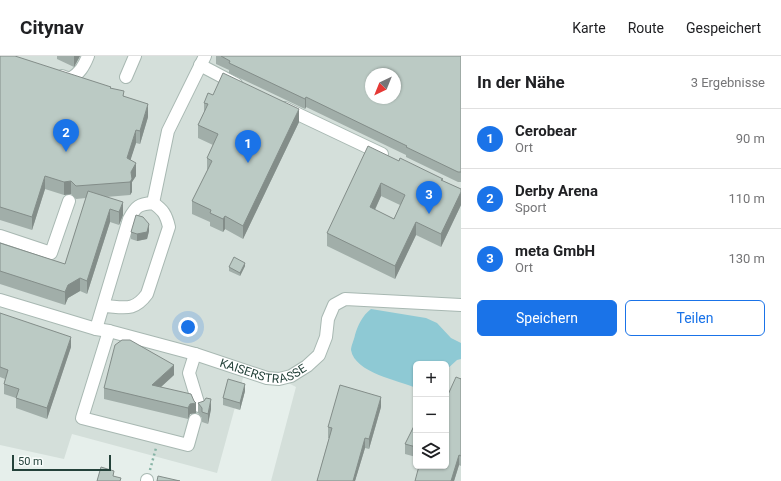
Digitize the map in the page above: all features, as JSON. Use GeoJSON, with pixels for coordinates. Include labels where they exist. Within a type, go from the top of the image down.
{"type":"FeatureCollection","features":[{"type":"Feature","properties":{"kind":"lane"},"geometry":{"type":"LineString","coordinates":[[49,72],[70,79],[77,75],[83,68],[88,56]]}},
{"type":"Feature","properties":{"kind":"lane"},"geometry":{"type":"LineString","coordinates":[[126,77],[136,56]]}},
{"type":"Feature","properties":{"kind":"lane"},"geometry":{"type":"LineString","coordinates":[[153,203],[168,131],[202,60],[219,76],[247,90]]}},
{"type":"Feature","properties":{"kind":"lane"},"geometry":{"type":"LineString","coordinates":[[276,104],[390,158]]}},
{"type":"Feature","properties":{"kind":"lane"},"geometry":{"type":"LineString","coordinates":[[0,236],[52,253],[70,201]]}},
{"type":"Feature","properties":{"kind":"lane"},"geometry":{"type":"LineString","coordinates":[[96,329],[129,219],[134,209],[142,204],[153,203],[161,208],[167,216],[169,226],[148,294],[142,302],[133,307],[104,306]]}},
{"type":"Feature","properties":{"kind":"lane","name":"KAISERSTRASSE"},"geometry":{"type":"LineString","coordinates":[[0,300],[96,329],[109,331],[195,354],[267,378],[279,379],[291,376],[307,366],[319,354],[326,337],[328,319],[334,305],[345,299],[461,305]]}},
{"type":"Feature","properties":{"kind":"lane"},"geometry":{"type":"LineString","coordinates":[[109,331],[82,418],[188,445],[195,420]]}},
{"type":"Feature","properties":{"kind":"lane"},"geometry":{"type":"LineString","coordinates":[[195,354],[189,373],[199,406]]}},
{"type":"Feature","properties":{"kind":"path"},"geometry":{"type":"LineString","coordinates":[[147,480],[159,438]]}},
{"type":"Feature","properties":{"kind":"shaded area"},"geometry":{"type":"Polygon","coordinates":[[[0,56],[461,56],[461,481],[271,481],[296,387],[269,373],[246,367],[217,473],[72,434],[64,459],[0,445],[0,56]]]}},
{"type":"Feature","properties":{"kind":"water"},"geometry":{"type":"Polygon","coordinates":[[[371,309],[426,318],[437,323],[451,338],[461,343],[461,359],[457,360],[449,367],[449,361],[413,361],[413,387],[378,375],[360,365],[354,358],[351,350],[359,324],[371,309]]]}},
{"type":"Feature","properties":{"kind":"building"},"geometry":{"type":"Polygon","coordinates":[[[0,56],[15,56],[111,87],[110,88],[124,91],[123,96],[148,104],[140,131],[136,130],[127,158],[136,163],[131,172],[132,179],[130,182],[76,186],[71,181],[64,182],[45,176],[32,217],[0,207],[0,56]]]}},
{"type":"Feature","properties":{"kind":"building"},"geometry":{"type":"Polygon","coordinates":[[[221,56],[461,56],[461,172],[458,172],[406,147],[407,146],[306,97],[305,99],[229,63],[230,61],[221,56]]]}},
{"type":"Feature","properties":{"kind":"building"},"geometry":{"type":"Polygon","coordinates":[[[223,73],[299,109],[243,226],[225,216],[223,219],[210,213],[211,210],[192,201],[212,161],[207,158],[218,134],[198,125],[208,104],[204,103],[208,93],[213,95],[223,73]]]}},
{"type":"Feature","properties":{"kind":"building"},"geometry":{"type":"Polygon","coordinates":[[[368,146],[399,161],[400,158],[461,189],[461,192],[441,234],[416,222],[395,266],[327,233],[368,146]],[[381,183],[370,207],[394,219],[405,195],[381,183]]]}},
{"type":"Feature","properties":{"kind":"building"},"geometry":{"type":"Polygon","coordinates":[[[88,191],[123,202],[119,212],[110,209],[87,281],[80,278],[68,285],[65,292],[0,271],[0,243],[65,264],[88,191]]]}},
{"type":"Feature","properties":{"kind":"building"},"geometry":{"type":"Polygon","coordinates":[[[136,215],[143,217],[149,224],[147,232],[137,234],[131,232],[136,215]]]}},
{"type":"Feature","properties":{"kind":"building"},"geometry":{"type":"Polygon","coordinates":[[[234,257],[245,263],[240,273],[229,267],[234,257]]]}},
{"type":"Feature","properties":{"kind":"building"},"geometry":{"type":"Polygon","coordinates":[[[0,313],[71,337],[47,408],[16,398],[19,389],[4,384],[8,370],[0,367],[0,313]]]}},
{"type":"Feature","properties":{"kind":"building"},"geometry":{"type":"Polygon","coordinates":[[[122,340],[130,340],[174,365],[152,385],[191,394],[196,403],[190,404],[188,408],[104,388],[115,345],[122,340]]]}},
{"type":"Feature","properties":{"kind":"building"},"geometry":{"type":"Polygon","coordinates":[[[456,377],[461,379],[461,456],[459,455],[451,481],[415,481],[418,469],[449,469],[449,392],[456,377]]]}},
{"type":"Feature","properties":{"kind":"building"},"geometry":{"type":"Polygon","coordinates":[[[228,379],[245,384],[240,403],[223,398],[228,379]]]}},
{"type":"Feature","properties":{"kind":"building"},"geometry":{"type":"Polygon","coordinates":[[[340,385],[381,397],[369,439],[365,438],[353,481],[317,481],[332,428],[328,427],[340,385]]]}},
{"type":"Feature","properties":{"kind":"building"},"geometry":{"type":"Polygon","coordinates":[[[206,398],[211,399],[208,414],[202,412],[202,408],[198,403],[204,401],[206,398]]]}},
{"type":"Feature","properties":{"kind":"building"},"geometry":{"type":"Polygon","coordinates":[[[413,428],[413,446],[405,444],[413,428]]]}},
{"type":"Feature","properties":{"kind":"building"},"geometry":{"type":"Polygon","coordinates":[[[101,467],[114,471],[113,476],[121,478],[120,481],[97,481],[101,467]]]}},
{"type":"Feature","properties":{"kind":"building"},"geometry":{"type":"Polygon","coordinates":[[[158,476],[180,481],[157,481],[158,476]]]}},
{"type":"Feature","properties":{"kind":"place","name":"Derby Arena"},"geometry":{"type":"Point","coordinates":[66,152]}},
{"type":"Feature","properties":{"kind":"place","name":"Cerobear"},"geometry":{"type":"Point","coordinates":[248,163]}},
{"type":"Feature","properties":{"kind":"place","name":"meta GmbH"},"geometry":{"type":"Point","coordinates":[429,214]}}]}
